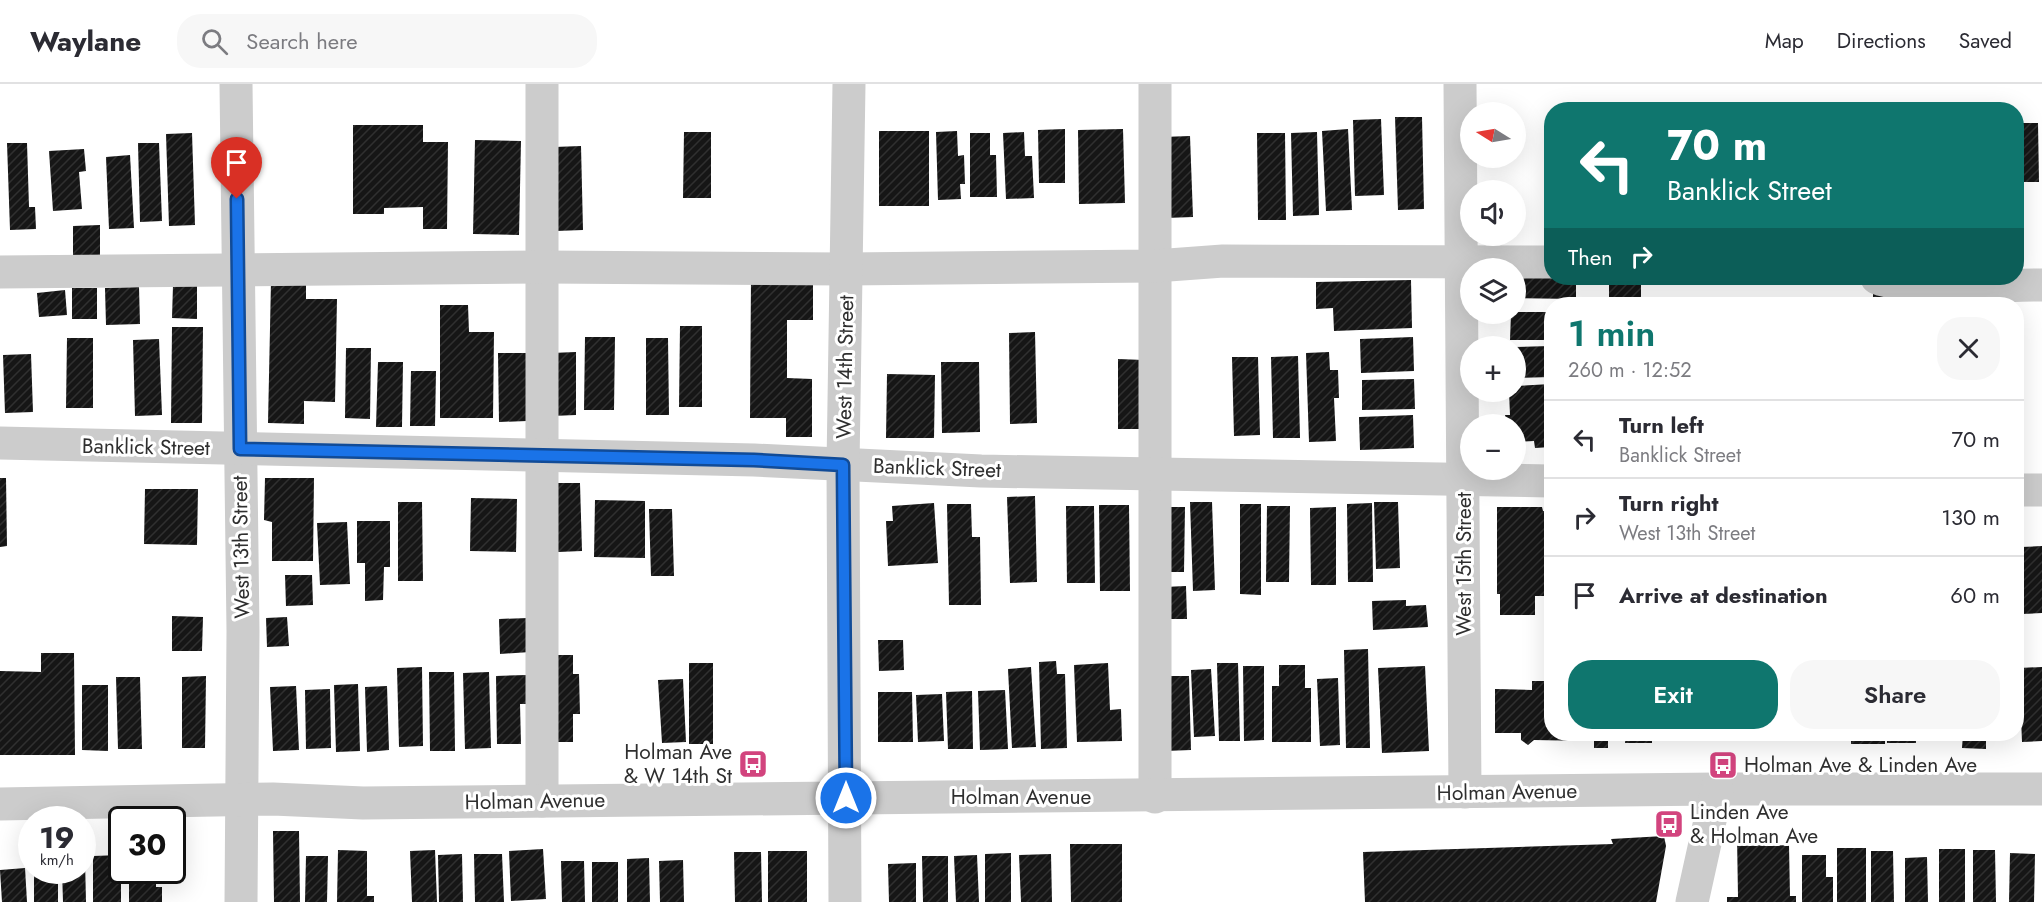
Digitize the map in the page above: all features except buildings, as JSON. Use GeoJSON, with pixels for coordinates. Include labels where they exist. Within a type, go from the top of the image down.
{"type":"FeatureCollection","features":[{"type":"Feature","properties":{"kind":"street","name":"West 13th Street"},"geometry":{"type":"LineString","coordinates":[[236,84],[243,631],[241,902]]}},
{"type":"Feature","properties":{"kind":"street"},"geometry":{"type":"LineString","coordinates":[[542,84],[544,457],[542,801]]}},
{"type":"Feature","properties":{"kind":"street","name":"West 14th Street"},"geometry":{"type":"LineString","coordinates":[[845,902],[843,465],[849,84]]}},
{"type":"Feature","properties":{"kind":"street"},"geometry":{"type":"LineString","coordinates":[[1155,84],[1155,797]]}},
{"type":"Feature","properties":{"kind":"street","name":"West 15th Street"},"geometry":{"type":"LineString","coordinates":[[1460,84],[1463,258]]}},
{"type":"Feature","properties":{"kind":"street"},"geometry":{"type":"LineString","coordinates":[[0,272],[543,267],[846,269],[1155,266],[1222,261],[1460,261]]}},
{"type":"Feature","properties":{"kind":"street"},"geometry":{"type":"LineString","coordinates":[[1526,262],[1544,262]]}},
{"type":"Feature","properties":{"kind":"street"},"geometry":{"type":"LineString","coordinates":[[1924,285],[2042,285]]}},
{"type":"Feature","properties":{"kind":"street","name":"West 15th Street"},"geometry":{"type":"LineString","coordinates":[[1463,324],[1464,414]]}},
{"type":"Feature","properties":{"kind":"street","name":"Banklick Street"},"geometry":{"type":"LineString","coordinates":[[0,443],[754,460],[981,471],[1460,478]]}},
{"type":"Feature","properties":{"kind":"street","name":"West 15th Street"},"geometry":{"type":"LineString","coordinates":[[1464,480],[1465,792]]}},
{"type":"Feature","properties":{"kind":"street","name":"Banklick Street"},"geometry":{"type":"LineString","coordinates":[[1522,480],[1544,481]]}},
{"type":"Feature","properties":{"kind":"street"},"geometry":{"type":"LineString","coordinates":[[2024,490],[2042,490]]}},
{"type":"Feature","properties":{"kind":"street"},"geometry":{"type":"LineString","coordinates":[[1692,902],[1717,789]]}},
{"type":"Feature","properties":{"kind":"street","name":"Holman Avenue"},"geometry":{"type":"LineString","coordinates":[[0,804],[241,800],[542,801],[1155,797],[1717,789],[2042,789]]}},
{"type":"Feature","properties":{"kind":"place","name":"Holman Ave & W 14th St"},"geometry":{"type":"Point","coordinates":[753,764]}},
{"type":"Feature","properties":{"kind":"place","name":"Holman Ave & Linden Ave"},"geometry":{"type":"Point","coordinates":[1723,765]}},
{"type":"Feature","properties":{"kind":"place","name":"Linden Ave & Holman Ave"},"geometry":{"type":"Point","coordinates":[1669,824]}},
{"type":"Feature","properties":{"kind":"route"},"geometry":{"type":"LineString","coordinates":[[237,199],[240,449],[754,460],[843,465],[846,798]]}}]}
